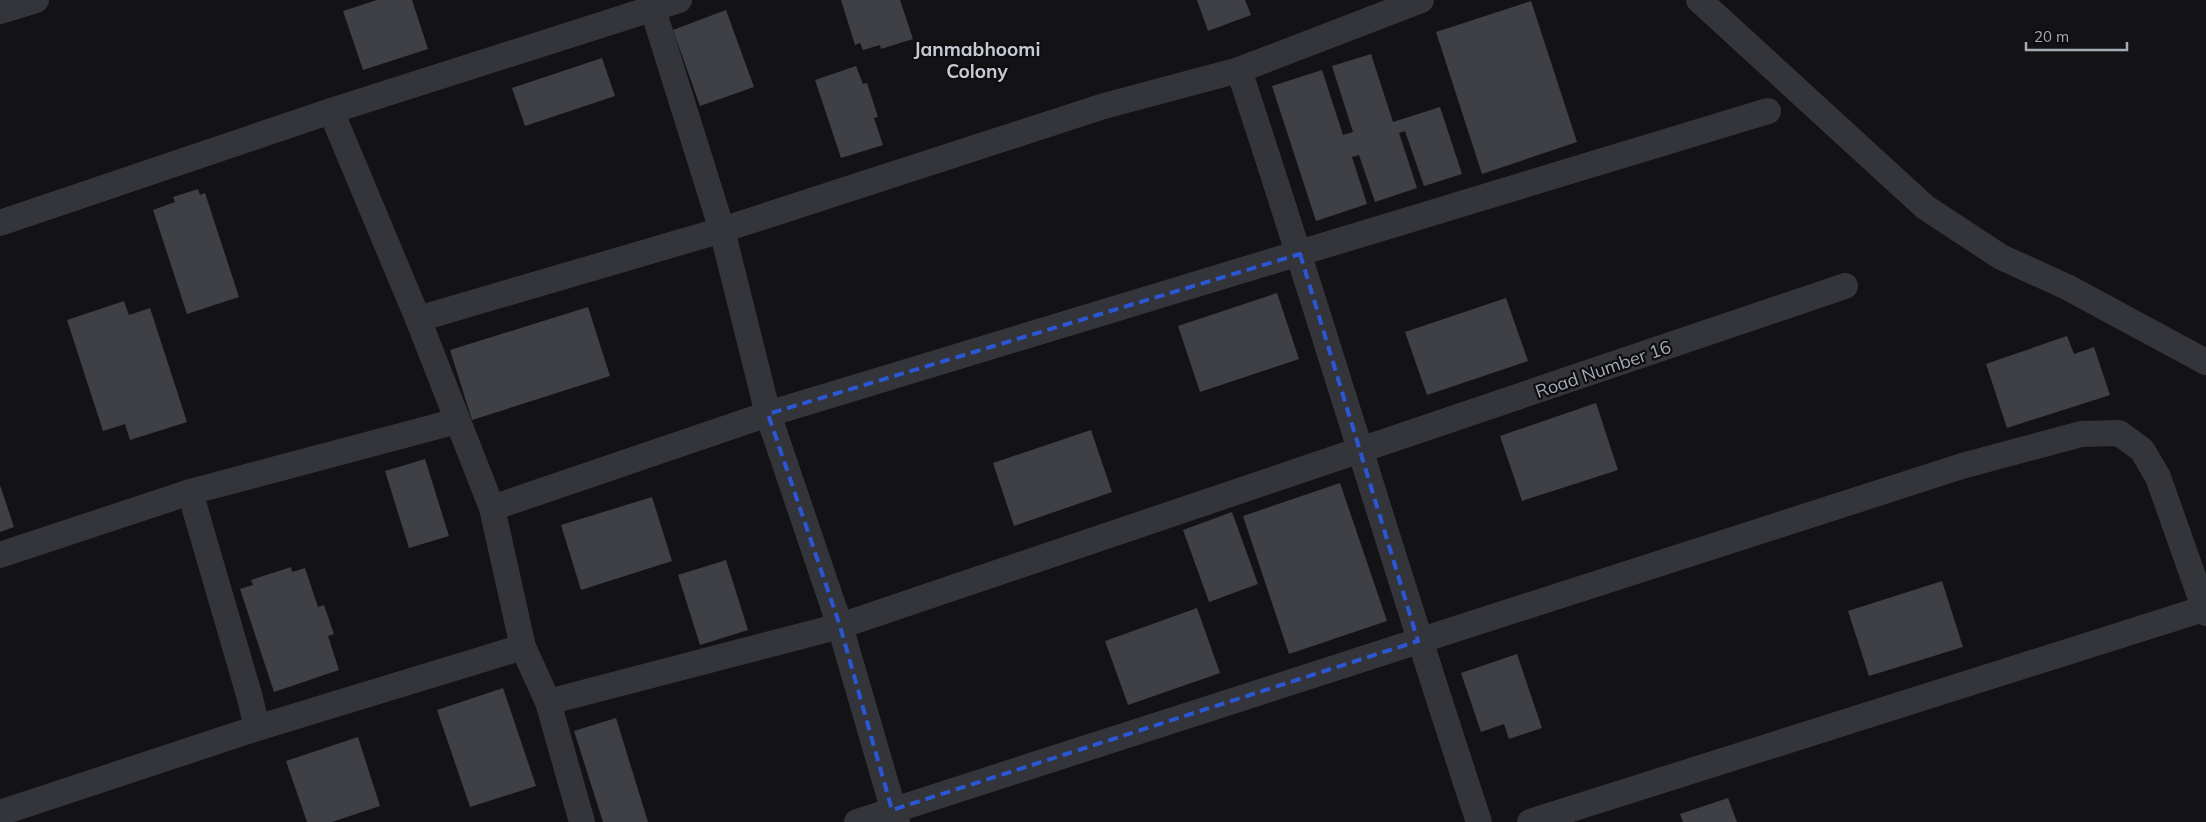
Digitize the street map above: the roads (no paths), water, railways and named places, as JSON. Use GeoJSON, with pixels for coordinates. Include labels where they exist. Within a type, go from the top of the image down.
{"type":"FeatureCollection","features":[{"type":"Feature","properties":{"kind":"street"},"geometry":{"type":"LineString","coordinates":[[0,11],[36,0]]}},
{"type":"Feature","properties":{"kind":"street"},"geometry":{"type":"LineString","coordinates":[[0,223],[651,4],[679,0]]}},
{"type":"Feature","properties":{"kind":"street"},"geometry":{"type":"LineString","coordinates":[[418,319],[722,230],[1104,106],[1239,70],[1421,0]]}},
{"type":"Feature","properties":{"kind":"street"},"geometry":{"type":"LineString","coordinates":[[1699,0],[1925,207],[2001,258],[2067,287],[2154,332],[2206,362]]}},
{"type":"Feature","properties":{"kind":"street"},"geometry":{"type":"LineString","coordinates":[[651,4],[722,230],[768,414],[840,626],[895,816]]}},
{"type":"Feature","properties":{"kind":"street"},"geometry":{"type":"LineString","coordinates":[[1239,70],[1300,254],[1418,640],[1478,822]]}},
{"type":"Feature","properties":{"kind":"street"},"geometry":{"type":"LineString","coordinates":[[492,508],[768,414],[1768,111]]}},
{"type":"Feature","properties":{"kind":"street"},"geometry":{"type":"LineString","coordinates":[[331,112],[418,319],[492,508],[523,647],[548,702],[582,822]]}},
{"type":"Feature","properties":{"kind":"street","name":"Road Number 16"},"geometry":{"type":"LineString","coordinates":[[548,702],[840,626],[1845,286]]}},
{"type":"Feature","properties":{"kind":"street"},"geometry":{"type":"LineString","coordinates":[[0,555],[190,492],[457,422]]}},
{"type":"Feature","properties":{"kind":"street"},"geometry":{"type":"LineString","coordinates":[[857,822],[895,816],[1418,640],[1962,466],[2081,434],[2119,433],[2142,450],[2158,478],[2205,610],[1530,822]]}},
{"type":"Feature","properties":{"kind":"street"},"geometry":{"type":"LineString","coordinates":[[190,492],[257,728]]}},
{"type":"Feature","properties":{"kind":"street"},"geometry":{"type":"LineString","coordinates":[[0,813],[257,728],[523,647]]}},
{"type":"Feature","properties":{"kind":"district","name":"Janmabhoomi Colony"},"geometry":{"type":"Point","coordinates":[977,60]}}]}
